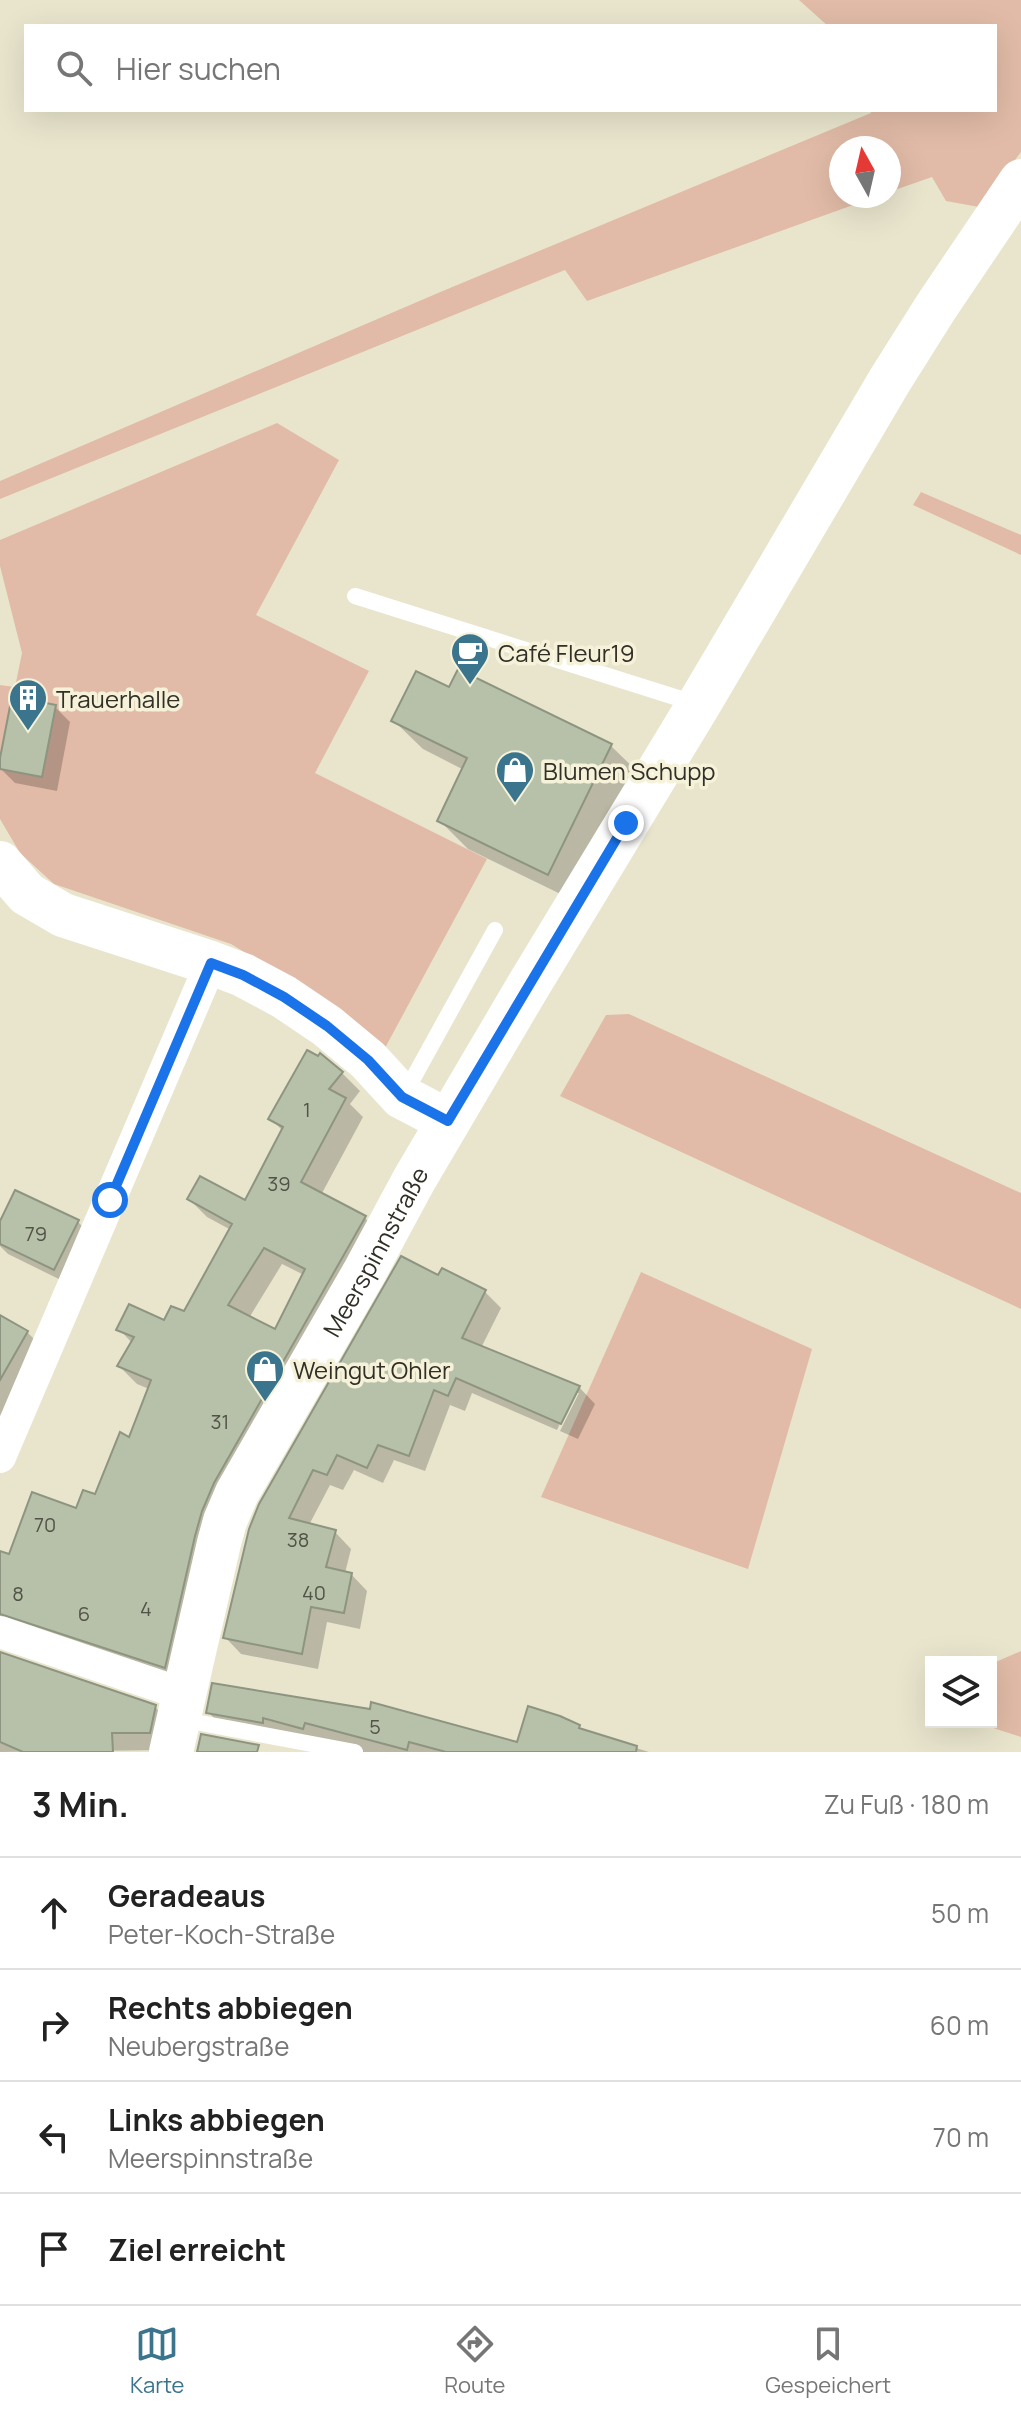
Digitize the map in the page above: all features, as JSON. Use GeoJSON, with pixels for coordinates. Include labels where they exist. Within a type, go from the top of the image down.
{"type":"FeatureCollection","features":[{"type":"Feature","properties":{"kind":"street","name":"Meerspinnstraße"},"geometry":{"type":"LineString","coordinates":[[177,1722],[219,1543],[231,1507],[448,1121],[890,380],[1021,181]]}},
{"type":"Feature","properties":{"kind":"street"},"geometry":{"type":"LineString","coordinates":[[0,863],[27,894],[63,915],[211,963],[243,975],[270,990],[327,1026],[368,1060],[402,1097],[448,1121]]}},
{"type":"Feature","properties":{"kind":"street"},"geometry":{"type":"LineString","coordinates":[[0,1457],[211,963]]}},
{"type":"Feature","properties":{"kind":"street"},"geometry":{"type":"LineString","coordinates":[[0,1632],[177,1722]]}},
{"type":"Feature","properties":{"kind":"lane"},"geometry":{"type":"LineString","coordinates":[[355,596],[699,704]]}},
{"type":"Feature","properties":{"kind":"lane"},"geometry":{"type":"LineString","coordinates":[[402,1097],[495,930]]}},
{"type":"Feature","properties":{"kind":"lane"},"geometry":{"type":"LineString","coordinates":[[177,1722],[355,1752]]}},
{"type":"Feature","properties":{"kind":"shaded area"},"geometry":{"type":"Polygon","coordinates":[[[799,0],[1021,0],[1021,152],[979,207],[946,201],[932,177],[901,188],[901,136],[829,136],[829,208],[845,208],[587,301],[565,270],[0,499],[0,481],[871,112],[997,112],[997,24],[826,24],[799,0]]]}},
{"type":"Feature","properties":{"kind":"shaded area"},"geometry":{"type":"Polygon","coordinates":[[[277,423],[339,460],[256,615],[369,671],[315,773],[487,859],[385,1048],[324,1001],[231,944],[54,884],[20,853],[0,819],[0,685],[15,687],[22,653],[0,566],[0,540],[277,423]]]}},
{"type":"Feature","properties":{"kind":"shaded area"},"geometry":{"type":"Polygon","coordinates":[[[921,492],[1021,535],[1021,555],[913,505],[921,492]]]}},
{"type":"Feature","properties":{"kind":"shaded area"},"geometry":{"type":"Polygon","coordinates":[[[629,1014],[1021,1193],[1021,1309],[560,1096],[606,1015],[629,1014]]]}},
{"type":"Feature","properties":{"kind":"shaded area"},"geometry":{"type":"Polygon","coordinates":[[[641,1272],[812,1349],[748,1569],[541,1497],[641,1272]]]}},
{"type":"Feature","properties":{"kind":"shaded area"},"geometry":{"type":"Polygon","coordinates":[[[1021,1651],[1021,1737],[993,1728],[997,1728],[997,1661],[1021,1651]]]}},
{"type":"Feature","properties":{"kind":"building"},"geometry":{"type":"Polygon","coordinates":[[[458,669],[612,744],[548,875],[437,821],[467,758],[391,721],[416,671],[449,687],[458,669]]]}},
{"type":"Feature","properties":{"kind":"building","name":"Trauerhalle"},"geometry":{"type":"Polygon","coordinates":[[[12,696],[56,705],[42,777],[0,769],[12,696]]]}},
{"type":"Feature","properties":{"kind":"building"},"geometry":{"type":"Polygon","coordinates":[[[307,1050],[318,1056],[320,1053],[343,1072],[329,1089],[346,1098],[301,1182],[366,1216],[214,1483],[195,1536],[165,1668],[0,1614],[0,1551],[9,1554],[32,1492],[76,1508],[83,1490],[95,1494],[120,1432],[129,1437],[151,1380],[117,1366],[134,1337],[116,1330],[129,1304],[164,1320],[171,1306],[184,1311],[232,1224],[187,1199],[200,1176],[245,1200],[283,1127],[268,1119],[307,1050]],[[264,1248],[228,1305],[275,1329],[305,1269],[264,1248]]]}},
{"type":"Feature","properties":{"kind":"building"},"geometry":{"type":"Polygon","coordinates":[[[15,1190],[79,1220],[54,1270],[0,1244],[0,1221],[15,1190]]]}},
{"type":"Feature","properties":{"kind":"building"},"geometry":{"type":"Polygon","coordinates":[[[401,1256],[438,1275],[442,1268],[486,1290],[462,1338],[580,1386],[561,1424],[456,1378],[448,1396],[434,1390],[409,1456],[378,1445],[367,1468],[337,1455],[327,1475],[313,1470],[289,1518],[336,1530],[326,1567],[352,1573],[344,1613],[311,1607],[302,1654],[223,1638],[249,1529],[259,1504],[401,1256]]]}},
{"type":"Feature","properties":{"kind":"building"},"geometry":{"type":"Polygon","coordinates":[[[0,1315],[28,1331],[0,1380],[0,1315]]]}},
{"type":"Feature","properties":{"kind":"building"},"geometry":{"type":"Polygon","coordinates":[[[0,1652],[156,1705],[150,1733],[112,1733],[113,1752],[23,1752],[0,1742],[0,1652]]]}},
{"type":"Feature","properties":{"kind":"building"},"geometry":{"type":"Polygon","coordinates":[[[212,1683],[370,1709],[371,1702],[517,1742],[528,1706],[560,1716],[580,1725],[579,1728],[637,1746],[636,1752],[446,1752],[409,1742],[407,1750],[305,1723],[303,1729],[263,1718],[263,1723],[206,1713],[212,1683]]]}},
{"type":"Feature","properties":{"kind":"building"},"geometry":{"type":"Polygon","coordinates":[[[201,1734],[259,1745],[257,1752],[197,1752],[201,1734]]]}},
{"type":"Feature","properties":{"kind":"place","name":"Café Fleur19"},"geometry":{"type":"Point","coordinates":[470,686]}},
{"type":"Feature","properties":{"kind":"place","name":"Trauerhalle"},"geometry":{"type":"Point","coordinates":[28,732]}},
{"type":"Feature","properties":{"kind":"place","name":"Blumen Schupp"},"geometry":{"type":"Point","coordinates":[515,804]}},
{"type":"Feature","properties":{"kind":"place","name":"Weingut Ohler"},"geometry":{"type":"Point","coordinates":[265,1403]}},
{"type":"Feature","properties":{"kind":"route"},"geometry":{"type":"LineString","coordinates":[[110,1200],[211,963],[243,975],[284,997],[327,1026],[368,1060],[402,1097],[448,1121],[626,823]]}}]}
